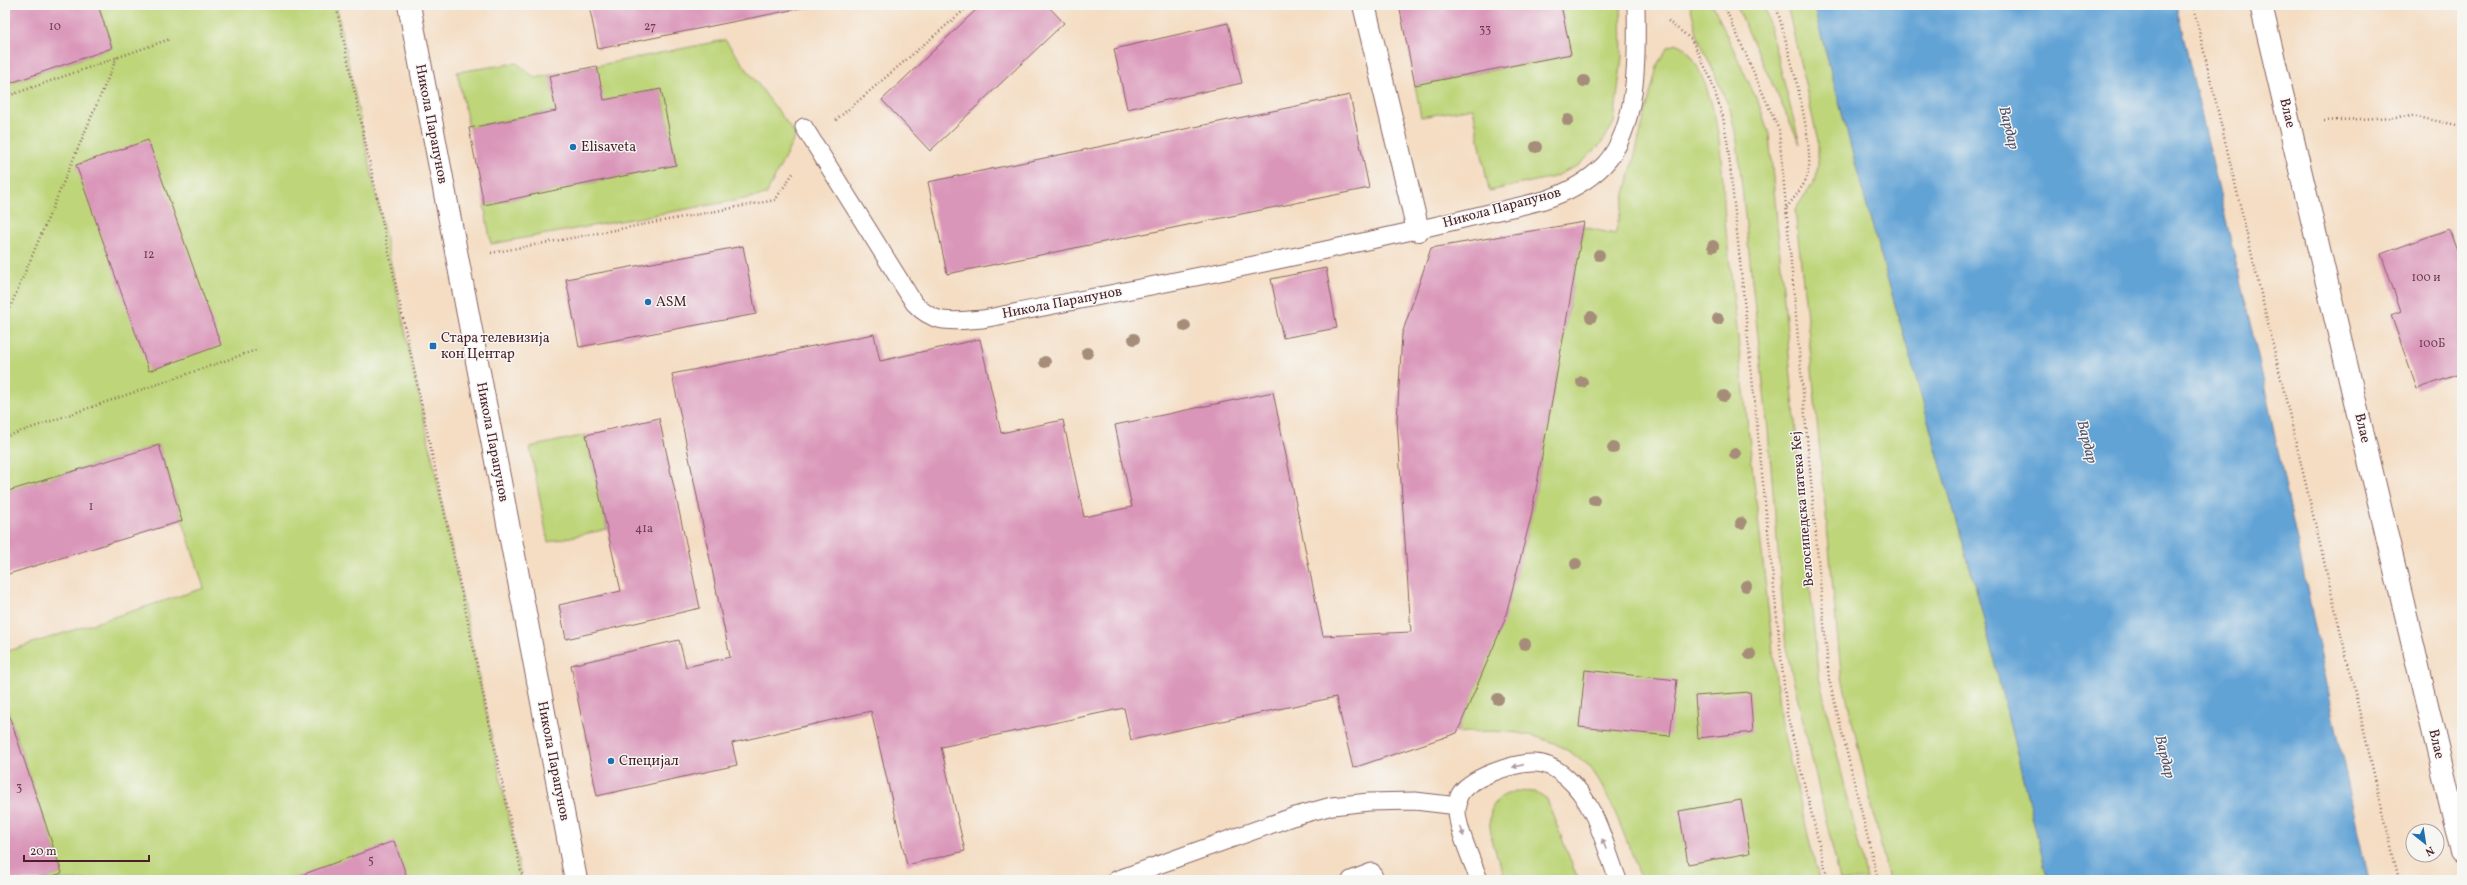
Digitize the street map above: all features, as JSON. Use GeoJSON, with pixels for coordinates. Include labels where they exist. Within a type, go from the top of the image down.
{"type":"FeatureCollection","features":[{"type":"Feature","properties":{"kind":"street","name":"Никола Парапунов"},"geometry":{"type":"LineString","coordinates":[[409,5],[576,880]]}},
{"type":"Feature","properties":{"kind":"street"},"geometry":{"type":"LineString","coordinates":[[1364,5],[1418,230]]}},
{"type":"Feature","properties":{"kind":"street","name":"Влае"},"geometry":{"type":"LineString","coordinates":[[2261,5],[2462,852]]}},
{"type":"Feature","properties":{"kind":"lane","name":"Никола Парапунов"},"geometry":{"type":"LineString","coordinates":[[809,133],[914,303],[923,313],[935,319],[946,321],[998,316],[1236,270],[1418,230],[1544,200],[1568,190],[1588,178],[1604,164],[1617,148],[1630,106],[1635,66],[1636,5]]}},
{"type":"Feature","properties":{"kind":"lane"},"geometry":{"type":"LineString","coordinates":[[1479,880],[1460,828],[1458,806],[1459,796],[1471,781],[1496,771],[1534,763],[1552,767],[1568,778],[1585,798],[1618,880]]}},
{"type":"Feature","properties":{"kind":"lane"},"geometry":{"type":"LineString","coordinates":[[1116,880],[1292,817],[1332,806],[1369,802],[1407,801],[1458,806]]}},
{"type":"Feature","properties":{"kind":"lane"},"geometry":{"type":"LineString","coordinates":[[1351,880],[1372,872],[1375,880]]}},
{"type":"Feature","properties":{"kind":"path"},"geometry":{"type":"LineString","coordinates":[[336,5],[523,880]]}},
{"type":"Feature","properties":{"kind":"path"},"geometry":{"type":"LineString","coordinates":[[486,254],[775,200],[797,168],[809,133],[970,5]]}},
{"type":"Feature","properties":{"kind":"path","name":"Велосипедска патека Кеј"},"geometry":{"type":"LineString","coordinates":[[1724,5],[1779,130],[1785,211],[1830,679],[1878,880]]}},
{"type":"Feature","properties":{"kind":"path"},"geometry":{"type":"LineString","coordinates":[[1776,5],[1806,130],[1809,152],[1808,176],[1785,211]]}},
{"type":"Feature","properties":{"kind":"path"},"geometry":{"type":"LineString","coordinates":[[2193,5],[2399,880]]}},
{"type":"Feature","properties":{"kind":"path"},"geometry":{"type":"LineString","coordinates":[[5,97],[170,39]]}},
{"type":"Feature","properties":{"kind":"path"},"geometry":{"type":"LineString","coordinates":[[1691,39],[1710,77],[1723,117],[1728,146],[1787,714],[1828,880]]}},
{"type":"Feature","properties":{"kind":"path"},"geometry":{"type":"LineString","coordinates":[[5,319],[117,57]]}},
{"type":"Feature","properties":{"kind":"path"},"geometry":{"type":"LineString","coordinates":[[2289,123],[2412,116],[2462,126]]}},
{"type":"Feature","properties":{"kind":"path"},"geometry":{"type":"LineString","coordinates":[[5,437],[256,350]]}},
{"type":"Feature","properties":{"kind":"green space"},"geometry":{"type":"Polygon","coordinates":[[[98,5],[336,5],[522,880],[42,880],[62,873],[5,702],[5,652],[204,588],[159,445],[5,492],[5,85],[112,48],[98,5]]]}},
{"type":"Feature","properties":{"kind":"green space"},"geometry":{"type":"Polygon","coordinates":[[[1561,5],[1621,5],[1622,57],[1614,123],[1601,144],[1579,165],[1554,177],[1489,191],[1473,108],[1421,117],[1415,85],[1571,55],[1561,5]]]}},
{"type":"Feature","properties":{"kind":"green space"},"geometry":{"type":"Polygon","coordinates":[[[1690,5],[1713,5],[1760,107],[1769,134],[1818,673],[1867,880],[1840,880],[1786,648],[1768,430],[1737,141],[1730,109],[1698,37],[1690,5]]]}},
{"type":"Feature","properties":{"kind":"green space"},"geometry":{"type":"Polygon","coordinates":[[[1736,5],[1764,5],[1800,144],[1736,5]]]}},
{"type":"Feature","properties":{"kind":"green space"},"geometry":{"type":"Polygon","coordinates":[[[1787,5],[1813,5],[1867,207],[1977,592],[2048,880],[1889,880],[1841,673],[1808,327],[1795,210],[1816,178],[1818,165],[1818,141],[1787,5]]]}},
{"type":"Feature","properties":{"kind":"green space"},"geometry":{"type":"Polygon","coordinates":[[[725,40],[796,135],[766,195],[491,244],[484,205],[676,165],[661,89],[469,128],[457,72],[517,63],[535,78],[725,40]]]}},
{"type":"Feature","properties":{"kind":"green space"},"geometry":{"type":"Polygon","coordinates":[[[1677,44],[1688,51],[1698,68],[1706,86],[1716,124],[1721,162],[1725,221],[1781,724],[1819,880],[1642,880],[1612,805],[1597,777],[1586,763],[1561,747],[1547,740],[1533,736],[1518,733],[1488,731],[1457,733],[1503,622],[1531,517],[1583,227],[1615,234],[1658,63],[1668,47],[1677,44]]]}},
{"type":"Feature","properties":{"kind":"green space"},"geometry":{"type":"Polygon","coordinates":[[[586,435],[607,529],[548,542],[530,447],[586,435]]]}},
{"type":"Feature","properties":{"kind":"green space"},"geometry":{"type":"Polygon","coordinates":[[[1515,791],[1535,792],[1547,800],[1578,880],[1506,880],[1492,840],[1490,819],[1496,802],[1504,795],[1515,791]]]}},
{"type":"Feature","properties":{"kind":"water","name":"Вардар"},"geometry":{"type":"Polygon","coordinates":[[[1813,5],[2176,5],[2262,374],[2368,880],[2048,880],[1977,592],[1867,207],[1813,5]]]}},
{"type":"Feature","properties":{"kind":"building"},"geometry":{"type":"Polygon","coordinates":[[[5,5],[98,5],[112,48],[5,85],[5,5]]]}},
{"type":"Feature","properties":{"kind":"building"},"geometry":{"type":"Polygon","coordinates":[[[589,5],[811,5],[811,6],[598,49],[589,5]]]}},
{"type":"Feature","properties":{"kind":"building"},"geometry":{"type":"Polygon","coordinates":[[[981,5],[1047,5],[1064,23],[930,151],[882,100],[981,5]]]}},
{"type":"Feature","properties":{"kind":"building"},"geometry":{"type":"Polygon","coordinates":[[[1399,5],[1561,5],[1571,54],[1415,85],[1399,5]]]}},
{"type":"Feature","properties":{"kind":"building"},"geometry":{"type":"Polygon","coordinates":[[[1228,23],[1242,83],[1127,109],[1114,49],[1228,23]]]}},
{"type":"Feature","properties":{"kind":"building","name":"Elisaveta"},"geometry":{"type":"Polygon","coordinates":[[[597,66],[604,100],[661,89],[676,165],[484,205],[469,128],[556,111],[549,76],[597,66]]]}},
{"type":"Feature","properties":{"kind":"building"},"geometry":{"type":"Polygon","coordinates":[[[1350,95],[1369,188],[947,274],[928,182],[1350,95]]]}},
{"type":"Feature","properties":{"kind":"building"},"geometry":{"type":"Polygon","coordinates":[[[148,140],[221,345],[149,371],[76,165],[148,140]]]}},
{"type":"Feature","properties":{"kind":"building"},"geometry":{"type":"Polygon","coordinates":[[[1584,222],[1531,517],[1504,622],[1457,733],[1353,768],[1336,697],[1131,740],[1124,708],[941,747],[965,851],[907,865],[871,711],[732,743],[737,765],[597,796],[571,665],[679,640],[686,667],[730,657],[672,374],[874,334],[880,361],[980,339],[1001,433],[1063,420],[1084,517],[1132,507],[1115,425],[1273,392],[1323,636],[1411,632],[1397,421],[1402,334],[1431,248],[1584,222]]]}},
{"type":"Feature","properties":{"kind":"building"},"geometry":{"type":"Polygon","coordinates":[[[2449,229],[2462,265],[2462,373],[2417,389],[2391,315],[2401,311],[2381,254],[2449,229]]]}},
{"type":"Feature","properties":{"kind":"building"},"geometry":{"type":"Polygon","coordinates":[[[743,246],[756,314],[579,347],[566,279],[743,246]]]}},
{"type":"Feature","properties":{"kind":"building"},"geometry":{"type":"Polygon","coordinates":[[[1326,268],[1337,328],[1283,338],[1271,279],[1326,268]]]}},
{"type":"Feature","properties":{"kind":"building"},"geometry":{"type":"Polygon","coordinates":[[[659,418],[700,608],[566,639],[559,605],[621,591],[586,435],[659,418]]]}},
{"type":"Feature","properties":{"kind":"building"},"geometry":{"type":"Polygon","coordinates":[[[159,445],[182,521],[5,575],[5,492],[159,445]]]}},
{"type":"Feature","properties":{"kind":"building"},"geometry":{"type":"Polygon","coordinates":[[[1585,670],[1677,680],[1670,736],[1579,727],[1585,670]]]}},
{"type":"Feature","properties":{"kind":"building"},"geometry":{"type":"Polygon","coordinates":[[[1750,692],[1753,732],[1698,738],[1695,696],[1750,692]]]}},
{"type":"Feature","properties":{"kind":"building"},"geometry":{"type":"Polygon","coordinates":[[[5,703],[62,873],[42,880],[5,880],[5,703]]]}},
{"type":"Feature","properties":{"kind":"building"},"geometry":{"type":"Polygon","coordinates":[[[1741,800],[1750,853],[1688,864],[1679,811],[1741,800]]]}},
{"type":"Feature","properties":{"kind":"building"},"geometry":{"type":"Polygon","coordinates":[[[394,841],[408,880],[288,880],[394,841]]]}},
{"type":"Feature","properties":{"kind":"place","name":"Elisaveta"},"geometry":{"type":"Point","coordinates":[573,147]}},
{"type":"Feature","properties":{"kind":"place","name":"ASM"},"geometry":{"type":"Point","coordinates":[648,302]}},
{"type":"Feature","properties":{"kind":"place","name":"Стара телевизија кон Центар"},"geometry":{"type":"Point","coordinates":[433,346]}},
{"type":"Feature","properties":{"kind":"place","name":"Специјал"},"geometry":{"type":"Point","coordinates":[611,761]}}]}
